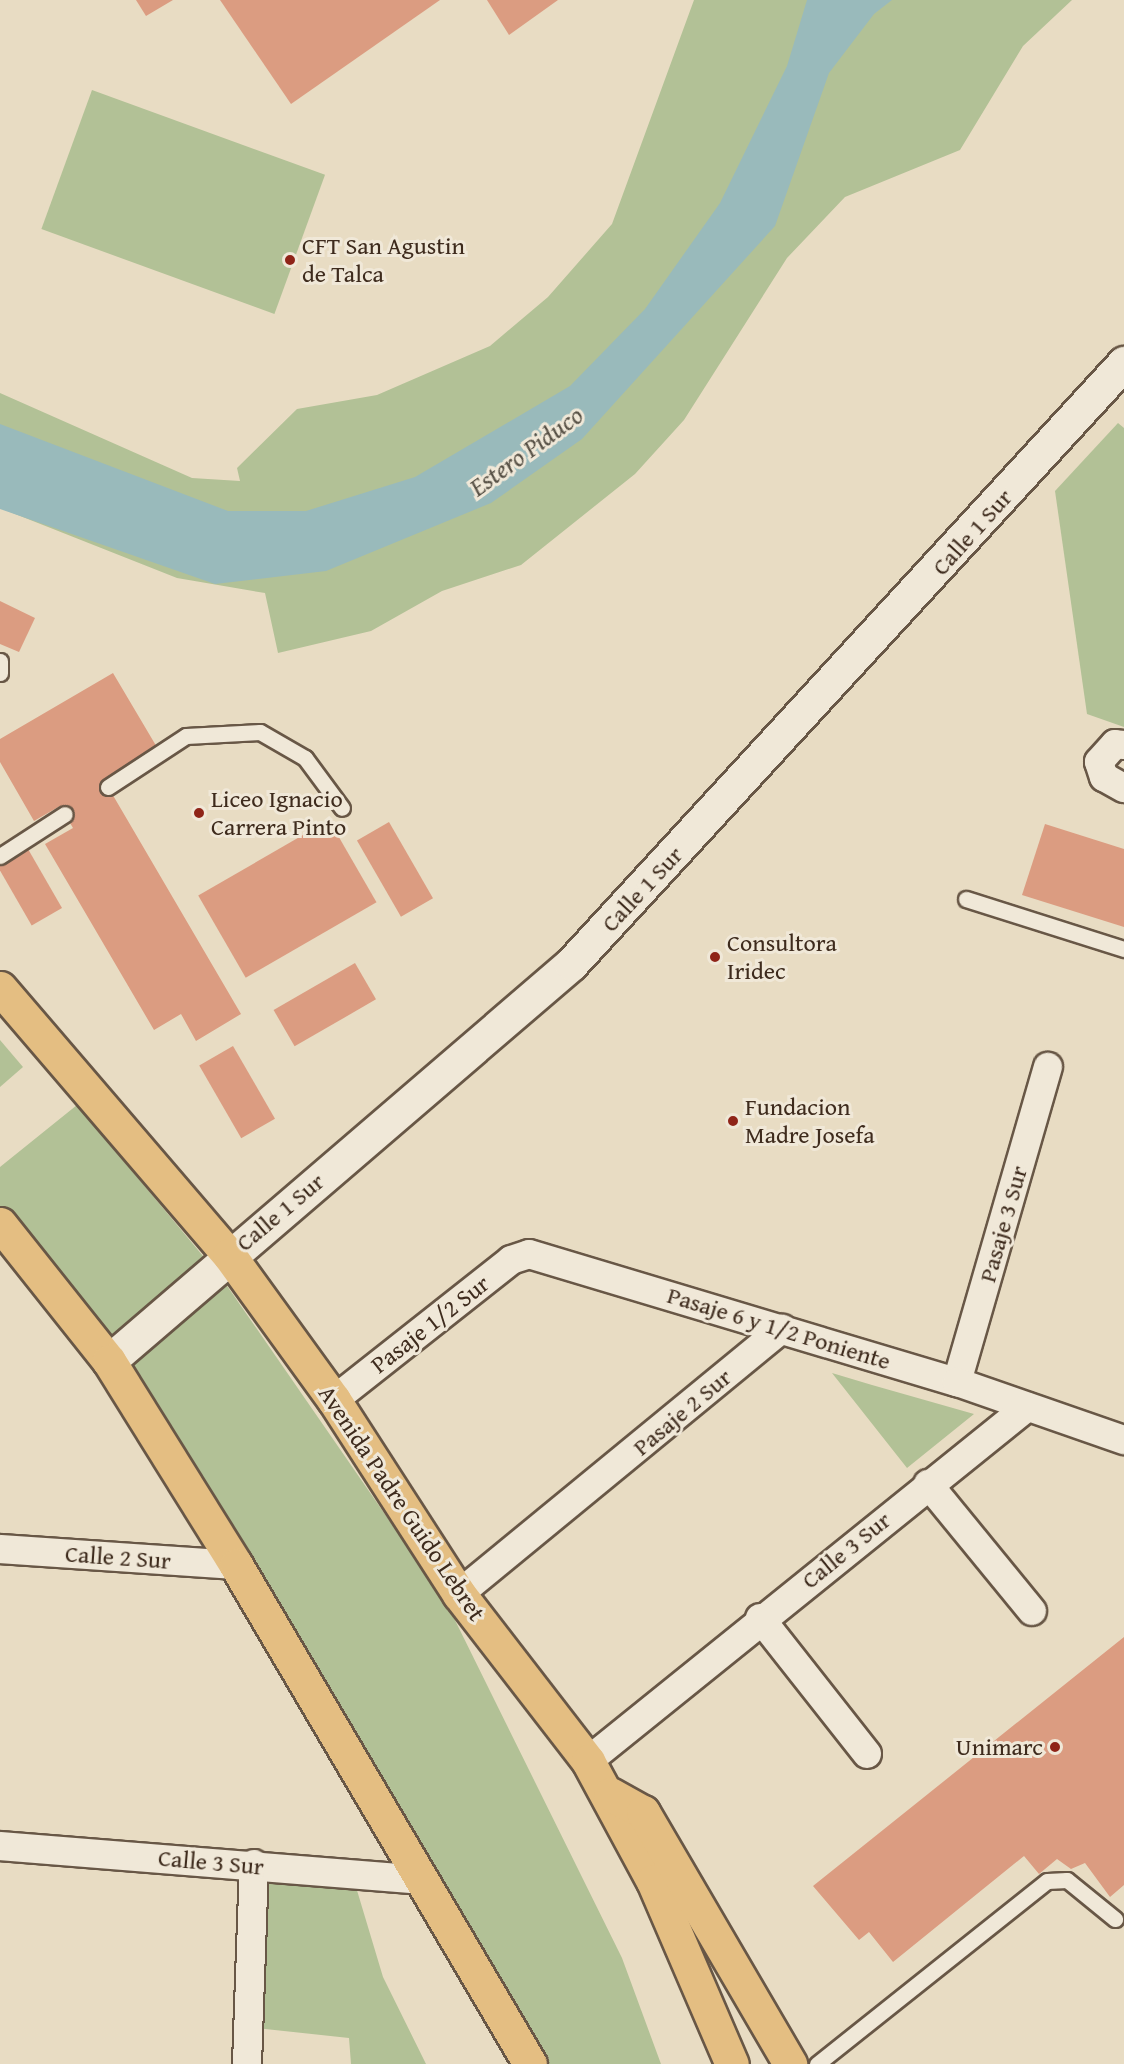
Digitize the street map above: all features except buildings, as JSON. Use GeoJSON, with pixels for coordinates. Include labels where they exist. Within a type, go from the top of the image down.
{"type":"FeatureCollection","features":[{"type":"Feature","properties":{"kind":"main road","name":"Avenida Padre Guido Lebret"},"geometry":{"type":"LineString","coordinates":[[0,987],[229,1255],[334,1400],[459,1594],[588,1761],[608,1793],[653,1881],[732,2064]]}},
{"type":"Feature","properties":{"kind":"main road"},"geometry":{"type":"LineString","coordinates":[[0,1224],[109,1361],[236,1565],[530,2064]]}},
{"type":"Feature","properties":{"kind":"main road"},"geometry":{"type":"LineString","coordinates":[[608,1793],[643,1812],[699,1899],[790,2064]]}},
{"type":"Feature","properties":{"kind":"street","name":"Calle 1 Sur"},"geometry":{"type":"LineString","coordinates":[[109,1361],[229,1255],[572,964],[1124,363]]}},
{"type":"Feature","properties":{"kind":"street"},"geometry":{"type":"LineString","coordinates":[[1124,745],[1115,744],[1099,762],[1104,777],[1124,788]]}},
{"type":"Feature","properties":{"kind":"street","name":"Pasaje 3 Sur"},"geometry":{"type":"LineString","coordinates":[[957,1382],[1048,1066]]}},
{"type":"Feature","properties":{"kind":"street","name":"Pasaje 6 y 1/2 Poniente"},"geometry":{"type":"LineString","coordinates":[[530,1254],[957,1382],[1027,1407]]}},
{"type":"Feature","properties":{"kind":"street","name":"Pasaje 1/2 Sur"},"geometry":{"type":"LineString","coordinates":[[334,1400],[511,1260],[530,1254]]}},
{"type":"Feature","properties":{"kind":"street","name":"Pasaje 2 Sur"},"geometry":{"type":"LineString","coordinates":[[459,1594],[782,1329]]}},
{"type":"Feature","properties":{"kind":"street"},"geometry":{"type":"LineString","coordinates":[[1027,1407],[1124,1440]]}},
{"type":"Feature","properties":{"kind":"street","name":"Calle 3 Sur"},"geometry":{"type":"LineString","coordinates":[[588,1761],[760,1618],[1027,1407]]}},
{"type":"Feature","properties":{"kind":"street"},"geometry":{"type":"LineString","coordinates":[[928,1484],[1032,1611]]}},
{"type":"Feature","properties":{"kind":"street","name":"Calle 2 Sur"},"geometry":{"type":"LineString","coordinates":[[0,1550],[236,1565]]}},
{"type":"Feature","properties":{"kind":"street"},"geometry":{"type":"LineString","coordinates":[[760,1618],[867,1754]]}},
{"type":"Feature","properties":{"kind":"street","name":"Calle 3 Sur"},"geometry":{"type":"LineString","coordinates":[[0,1846],[254,1864],[422,1880]]}},
{"type":"Feature","properties":{"kind":"street"},"geometry":{"type":"LineString","coordinates":[[247,2064],[254,1864]]}},
{"type":"Feature","properties":{"kind":"lane"},"geometry":{"type":"LineString","coordinates":[[0,661],[0,673]]}},
{"type":"Feature","properties":{"kind":"lane"},"geometry":{"type":"LineString","coordinates":[[108,787],[186,736],[260,732],[305,759],[342,808]]}},
{"type":"Feature","properties":{"kind":"lane"},"geometry":{"type":"LineString","coordinates":[[0,856],[65,814]]}},
{"type":"Feature","properties":{"kind":"lane"},"geometry":{"type":"LineString","coordinates":[[966,899],[1124,949]]}},
{"type":"Feature","properties":{"kind":"lane"},"geometry":{"type":"LineString","coordinates":[[817,2064],[1047,1881],[1067,1880],[1115,1919]]}},
{"type":"Feature","properties":{"kind":"green space"},"geometry":{"type":"Polygon","coordinates":[[[694,0],[1072,0],[1023,46],[960,150],[845,197],[787,258],[684,420],[635,474],[521,565],[442,591],[371,631],[278,653],[265,593],[177,578],[0,508],[0,393],[192,478],[240,481],[237,468],[297,409],[377,395],[490,346],[548,297],[612,224],[694,0]]]}},
{"type":"Feature","properties":{"kind":"green space"},"geometry":{"type":"Polygon","coordinates":[[[92,90],[325,175],[274,314],[41,229],[92,90]]]}},
{"type":"Feature","properties":{"kind":"green space"},"geometry":{"type":"Polygon","coordinates":[[[1118,423],[1124,428],[1124,727],[1087,714],[1055,491],[1118,423]]]}},
{"type":"Feature","properties":{"kind":"green space"},"geometry":{"type":"Polygon","coordinates":[[[0,1040],[23,1067],[0,1087],[0,1040]]]}},
{"type":"Feature","properties":{"kind":"green space"},"geometry":{"type":"Polygon","coordinates":[[[77,1105],[223,1280],[447,1604],[622,1958],[661,2064],[548,2064],[209,1489],[108,1336],[0,1208],[0,1167],[77,1105]]]}},
{"type":"Feature","properties":{"kind":"green space"},"geometry":{"type":"Polygon","coordinates":[[[832,1373],[872,1385],[974,1414],[907,1468],[832,1373]]]}},
{"type":"Feature","properties":{"kind":"green space"},"geometry":{"type":"Polygon","coordinates":[[[262,1879],[356,1887],[383,1977],[426,2064],[351,2064],[349,2038],[256,2028],[262,1879]]]}},
{"type":"Feature","properties":{"kind":"water","name":"Estero Piduco"},"geometry":{"type":"Polygon","coordinates":[[[807,0],[892,0],[874,14],[829,73],[775,226],[582,439],[491,503],[326,571],[215,584],[0,509],[0,424],[228,511],[306,511],[415,477],[570,386],[645,309],[720,203],[787,66],[807,0]]]}},
{"type":"Feature","properties":{"kind":"place","name":"CFT San Agustin de Talca"},"geometry":{"type":"Point","coordinates":[290,260]}},
{"type":"Feature","properties":{"kind":"place","name":"Liceo Ignacio Carrera Pinto"},"geometry":{"type":"Point","coordinates":[199,813]}},
{"type":"Feature","properties":{"kind":"place","name":"Consultora Iridec"},"geometry":{"type":"Point","coordinates":[715,957]}},
{"type":"Feature","properties":{"kind":"place","name":"Fundacion Madre Josefa"},"geometry":{"type":"Point","coordinates":[733,1121]}},
{"type":"Feature","properties":{"kind":"place","name":"Unimarc"},"geometry":{"type":"Point","coordinates":[1055,1747]}}]}
